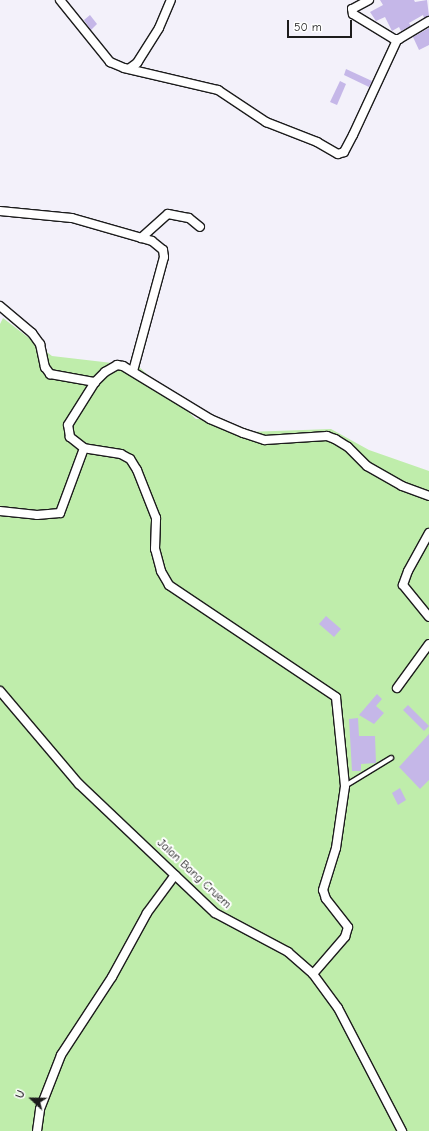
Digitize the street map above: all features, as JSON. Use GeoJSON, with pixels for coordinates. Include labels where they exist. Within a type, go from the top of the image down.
{"type":"FeatureCollection","features":[{"type":"Feature","properties":{"kind":"street"},"geometry":{"type":"LineString","coordinates":[[60,0],[110,62],[218,90],[266,122],[318,142],[338,154],[344,152],[353,136],[397,40],[429,21]]}},
{"type":"Feature","properties":{"kind":"street"},"geometry":{"type":"LineString","coordinates":[[130,68],[137,63],[159,28],[171,0]]}},
{"type":"Feature","properties":{"kind":"street"},"geometry":{"type":"LineString","coordinates":[[369,0],[352,9],[353,14],[397,40]]}},
{"type":"Feature","properties":{"kind":"street"},"geometry":{"type":"LineString","coordinates":[[0,211],[72,218],[141,238],[159,245],[164,256],[133,371]]}},
{"type":"Feature","properties":{"kind":"street"},"geometry":{"type":"LineString","coordinates":[[141,238],[168,214],[179,214],[189,218],[200,227]]}},
{"type":"Feature","properties":{"kind":"street"},"geometry":{"type":"LineString","coordinates":[[0,306],[32,333],[40,344],[45,367],[50,374],[95,382]]}},
{"type":"Feature","properties":{"kind":"street"},"geometry":{"type":"LineString","coordinates":[[313,974],[347,932],[345,922],[326,899],[323,890],[336,848],[345,786],[334,695],[170,585],[161,571],[155,549],[156,518],[137,470],[130,459],[121,454],[84,448],[70,437],[68,426],[95,382],[117,365],[133,371],[210,419],[243,433],[264,440],[327,436],[335,439],[348,447],[367,466],[402,486],[429,496]]}},
{"type":"Feature","properties":{"kind":"street"},"geometry":{"type":"LineString","coordinates":[[0,511],[37,515],[60,513],[84,448]]}},
{"type":"Feature","properties":{"kind":"street"},"geometry":{"type":"LineString","coordinates":[[429,533],[403,580],[409,593],[429,617]]}},
{"type":"Feature","properties":{"kind":"street"},"geometry":{"type":"LineString","coordinates":[[397,688],[429,644]]}},
{"type":"Feature","properties":{"kind":"street","name":"Jalan Bang Cruem"},"geometry":{"type":"LineString","coordinates":[[0,691],[79,784],[215,913],[288,952],[313,974],[338,1008],[402,1131]]}},
{"type":"Feature","properties":{"kind":"street"},"geometry":{"type":"LineString","coordinates":[[37,1131],[40,1109],[61,1055],[112,977],[147,913],[175,875]]}},
{"type":"Feature","properties":{"kind":"lane"},"geometry":{"type":"LineString","coordinates":[[345,786],[391,758]]}},
{"type":"Feature","properties":{"kind":"green space"},"geometry":{"type":"Polygon","coordinates":[[[3,318],[52,356],[138,366],[196,419],[210,419],[249,432],[331,429],[369,450],[429,471],[429,1131],[0,1131],[0,324],[3,318]]]}},
{"type":"Feature","properties":{"kind":"building"},"geometry":{"type":"Polygon","coordinates":[[[380,0],[414,0],[415,2],[427,0],[429,16],[424,18],[423,15],[409,23],[411,26],[401,31],[399,27],[392,31],[385,17],[376,21],[370,12],[383,5],[380,0]]]}},
{"type":"Feature","properties":{"kind":"building"},"geometry":{"type":"Polygon","coordinates":[[[90,15],[97,24],[91,30],[84,20],[90,15]]]}},
{"type":"Feature","properties":{"kind":"building"},"geometry":{"type":"Polygon","coordinates":[[[429,28],[429,45],[419,50],[413,37],[429,28]]]}},
{"type":"Feature","properties":{"kind":"building"},"geometry":{"type":"Polygon","coordinates":[[[346,69],[372,81],[369,87],[344,75],[346,69]]]}},
{"type":"Feature","properties":{"kind":"building"},"geometry":{"type":"Polygon","coordinates":[[[340,81],[346,84],[337,105],[330,102],[340,81]]]}},
{"type":"Feature","properties":{"kind":"building"},"geometry":{"type":"Polygon","coordinates":[[[326,616],[341,629],[334,637],[319,624],[326,616]]]}},
{"type":"Feature","properties":{"kind":"building"},"geometry":{"type":"Polygon","coordinates":[[[377,694],[382,699],[376,706],[384,713],[374,724],[359,715],[377,694]]]}},
{"type":"Feature","properties":{"kind":"building"},"geometry":{"type":"Polygon","coordinates":[[[408,705],[429,726],[424,731],[403,710],[408,705]]]}},
{"type":"Feature","properties":{"kind":"building"},"geometry":{"type":"Polygon","coordinates":[[[358,718],[359,736],[375,736],[376,763],[361,764],[361,771],[352,771],[349,719],[358,718]]]}},
{"type":"Feature","properties":{"kind":"building"},"geometry":{"type":"Polygon","coordinates":[[[429,734],[429,780],[420,789],[399,767],[429,734]]]}},
{"type":"Feature","properties":{"kind":"building"},"geometry":{"type":"Polygon","coordinates":[[[400,788],[406,800],[398,805],[392,793],[400,788]]]}}]}
